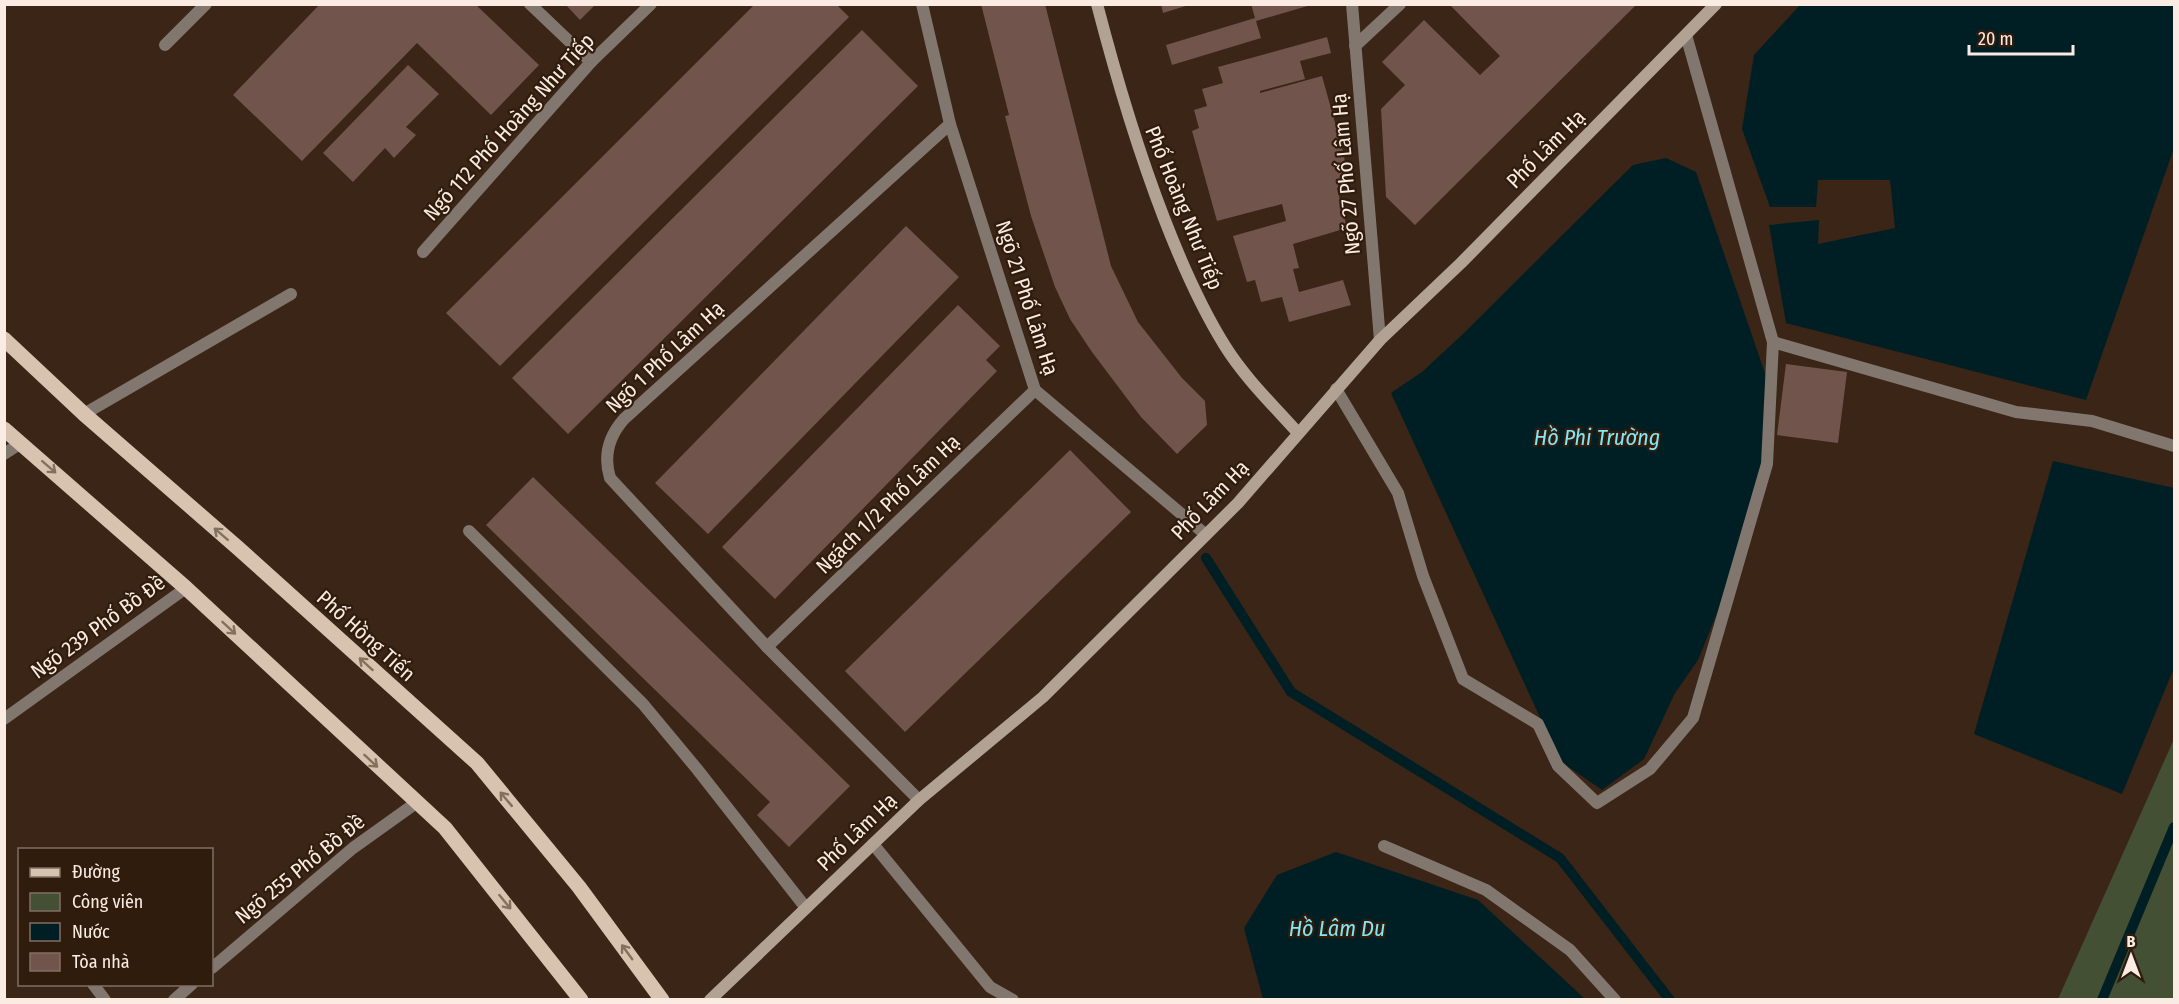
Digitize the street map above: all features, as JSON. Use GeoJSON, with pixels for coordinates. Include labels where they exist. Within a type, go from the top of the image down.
{"type":"FeatureCollection","features":[{"type":"Feature","properties":{"kind":"main road","name":"Phố Hồng Tiến"},"geometry":{"type":"LineString","coordinates":[[4,339],[84,414],[238,548],[477,764],[579,887],[662,999]]}},
{"type":"Feature","properties":{"kind":"main road"},"geometry":{"type":"LineString","coordinates":[[4,429],[186,588],[445,828],[580,999]]}},
{"type":"Feature","properties":{"kind":"street"},"geometry":{"type":"LineString","coordinates":[[165,45],[206,4]]}},
{"type":"Feature","properties":{"kind":"street"},"geometry":{"type":"LineString","coordinates":[[530,4],[591,62]]}},
{"type":"Feature","properties":{"kind":"street","name":"Ngõ 112 Phố Hoàng Như Tiếp"},"geometry":{"type":"LineString","coordinates":[[423,252],[591,62],[651,4]]}},
{"type":"Feature","properties":{"kind":"street","name":"Ngõ 21 Phố Lâm Hạ"},"geometry":{"type":"LineString","coordinates":[[922,4],[950,124],[1035,390],[1205,534]]}},
{"type":"Feature","properties":{"kind":"street","name":"Phố Hoàng Như Tiếp"},"geometry":{"type":"LineString","coordinates":[[1097,4],[1119,91],[1137,147],[1181,262],[1225,347],[1298,433]]}},
{"type":"Feature","properties":{"kind":"street","name":"Ngõ 27 Phố Lâm Hạ"},"geometry":{"type":"LineString","coordinates":[[1352,4],[1380,340]]}},
{"type":"Feature","properties":{"kind":"street"},"geometry":{"type":"LineString","coordinates":[[1355,46],[1400,4]]}},
{"type":"Feature","properties":{"kind":"street","name":"Phố Lâm Hạ"},"geometry":{"type":"LineString","coordinates":[[710,999],[919,800],[1043,697],[1238,503],[1380,340],[1461,263],[1716,4]]}},
{"type":"Feature","properties":{"kind":"street"},"geometry":{"type":"LineString","coordinates":[[1336,389],[1398,493],[1423,576],[1463,679],[1538,724],[1558,766],[1597,803],[1650,769],[1693,718],[1767,464],[1773,342],[1686,35]]}},
{"type":"Feature","properties":{"kind":"street","name":"Ngõ 1 Phố Lâm Hạ"},"geometry":{"type":"LineString","coordinates":[[919,800],[767,647],[610,478],[607,447],[617,426],[624,419],[950,124]]}},
{"type":"Feature","properties":{"kind":"street"},"geometry":{"type":"LineString","coordinates":[[84,414],[291,294]]}},
{"type":"Feature","properties":{"kind":"street"},"geometry":{"type":"LineString","coordinates":[[1773,342],[2016,412],[2092,422],[2175,446]]}},
{"type":"Feature","properties":{"kind":"street","name":"Ngách 1/2 Phố Lâm Hạ"},"geometry":{"type":"LineString","coordinates":[[767,647],[1035,390]]}},
{"type":"Feature","properties":{"kind":"street"},"geometry":{"type":"LineString","coordinates":[[4,454],[21,443]]}},
{"type":"Feature","properties":{"kind":"street"},"geometry":{"type":"LineString","coordinates":[[469,531],[643,704],[806,908]]}},
{"type":"Feature","properties":{"kind":"street","name":"Ngõ 239 Phố Bồ Đề"},"geometry":{"type":"LineString","coordinates":[[4,719],[186,588]]}},
{"type":"Feature","properties":{"kind":"street","name":"Ngõ 255 Phố Bồ Đề"},"geometry":{"type":"LineString","coordinates":[[213,967],[354,848],[416,803]]}},
{"type":"Feature","properties":{"kind":"street"},"geometry":{"type":"LineString","coordinates":[[873,844],[990,987],[1013,999]]}},
{"type":"Feature","properties":{"kind":"street"},"geometry":{"type":"LineString","coordinates":[[1384,846],[1486,890],[1570,950],[1615,999]]}},
{"type":"Feature","properties":{"kind":"street"},"geometry":{"type":"LineString","coordinates":[[95,986],[105,999]]}},
{"type":"Feature","properties":{"kind":"street"},"geometry":{"type":"LineString","coordinates":[[174,999],[190,986]]}},
{"type":"Feature","properties":{"kind":"green space"},"geometry":{"type":"Polygon","coordinates":[[[2174,739],[2174,999],[2058,999],[2174,739]]]}},
{"type":"Feature","properties":{"kind":"water"},"geometry":{"type":"Polygon","coordinates":[[[1800,5],[2174,5],[2174,148],[2086,400],[1786,323],[1769,225],[1819,220],[1818,244],[1895,228],[1890,180],[1818,180],[1816,207],[1770,207],[1742,129],[1754,55],[1800,5]]]}},
{"type":"Feature","properties":{"kind":"water","name":"Hồ Phi Trường"},"geometry":{"type":"Polygon","coordinates":[[[1666,158],[1696,172],[1768,382],[1768,446],[1738,561],[1698,660],[1675,693],[1644,759],[1602,790],[1560,761],[1391,393],[1422,372],[1463,334],[1633,165],[1666,158]]]}},
{"type":"Feature","properties":{"kind":"water"},"geometry":{"type":"Polygon","coordinates":[[[2053,461],[2174,488],[2174,668],[2122,794],[1974,734],[2053,461]]]}},
{"type":"Feature","properties":{"kind":"water","name":"Hồ Lâm Du"},"geometry":{"type":"Polygon","coordinates":[[[1336,852],[1478,900],[1585,999],[1263,999],[1244,928],[1277,875],[1336,852]]]}},
{"type":"Feature","properties":{"kind":"building"},"geometry":{"type":"Polygon","coordinates":[[[320,4],[475,4],[539,65],[491,115],[417,43],[302,161],[233,95],[320,4]]]}},
{"type":"Feature","properties":{"kind":"building"},"geometry":{"type":"Polygon","coordinates":[[[565,4],[596,4],[580,20],[565,4]]]}},
{"type":"Feature","properties":{"kind":"building"},"geometry":{"type":"Polygon","coordinates":[[[755,4],[836,4],[849,17],[500,366],[446,313],[755,4]]]}},
{"type":"Feature","properties":{"kind":"building"},"geometry":{"type":"Polygon","coordinates":[[[981,4],[1045,4],[1111,266],[1138,322],[1182,378],[1205,401],[1207,425],[1177,454],[1141,417],[1092,352],[1070,319],[1055,287],[1031,216],[1016,159],[1005,116],[1009,115],[981,4]]]}},
{"type":"Feature","properties":{"kind":"building"},"geometry":{"type":"Polygon","coordinates":[[[1161,4],[1189,4],[1189,5],[1163,13],[1161,4]]]}},
{"type":"Feature","properties":{"kind":"building"},"geometry":{"type":"Polygon","coordinates":[[[1251,4],[1311,5],[1256,21],[1261,38],[1172,65],[1166,45],[1255,18],[1251,4]]]}},
{"type":"Feature","properties":{"kind":"building"},"geometry":{"type":"Polygon","coordinates":[[[1449,4],[1637,4],[1415,225],[1386,197],[1381,109],[1405,85],[1382,62],[1424,20],[1480,75],[1500,56],[1449,4]]]}},
{"type":"Feature","properties":{"kind":"building"},"geometry":{"type":"Polygon","coordinates":[[[862,30],[918,86],[568,434],[512,378],[862,30]]]}},
{"type":"Feature","properties":{"kind":"building"},"geometry":{"type":"Polygon","coordinates":[[[1327,37],[1331,53],[1300,61],[1305,79],[1260,91],[1260,93],[1322,76],[1344,155],[1347,185],[1337,188],[1347,228],[1293,244],[1299,268],[1293,269],[1299,292],[1343,280],[1351,305],[1289,322],[1282,297],[1261,302],[1255,280],[1247,282],[1233,236],[1286,221],[1282,204],[1217,221],[1192,131],[1199,128],[1194,110],[1207,106],[1202,89],[1223,83],[1218,67],[1327,37]]]}},
{"type":"Feature","properties":{"kind":"building"},"geometry":{"type":"Polygon","coordinates":[[[408,65],[439,94],[406,127],[416,135],[394,158],[385,148],[353,182],[323,153],[408,65]]]}},
{"type":"Feature","properties":{"kind":"building"},"geometry":{"type":"Polygon","coordinates":[[[906,226],[959,277],[708,534],[655,483],[906,226]]]}},
{"type":"Feature","properties":{"kind":"building"},"geometry":{"type":"Polygon","coordinates":[[[958,305],[1000,346],[986,360],[997,371],[775,599],[722,547],[958,305]]]}},
{"type":"Feature","properties":{"kind":"building"},"geometry":{"type":"Polygon","coordinates":[[[1786,364],[1847,372],[1838,443],[1777,435],[1786,364]]]}},
{"type":"Feature","properties":{"kind":"building"},"geometry":{"type":"Polygon","coordinates":[[[1070,450],[1131,512],[905,732],[845,671],[1070,450]]]}},
{"type":"Feature","properties":{"kind":"building"},"geometry":{"type":"Polygon","coordinates":[[[533,477],[850,786],[789,847],[757,815],[770,802],[486,525],[533,477]]]}},
{"type":"Feature","properties":{"kind":"waterway"},"geometry":{"type":"LineString","coordinates":[[1206,558],[1291,692],[1560,858],[1670,1000]]}},
{"type":"Feature","properties":{"kind":"waterway"},"geometry":{"type":"LineString","coordinates":[[2102,1000],[2174,827]]}}]}
